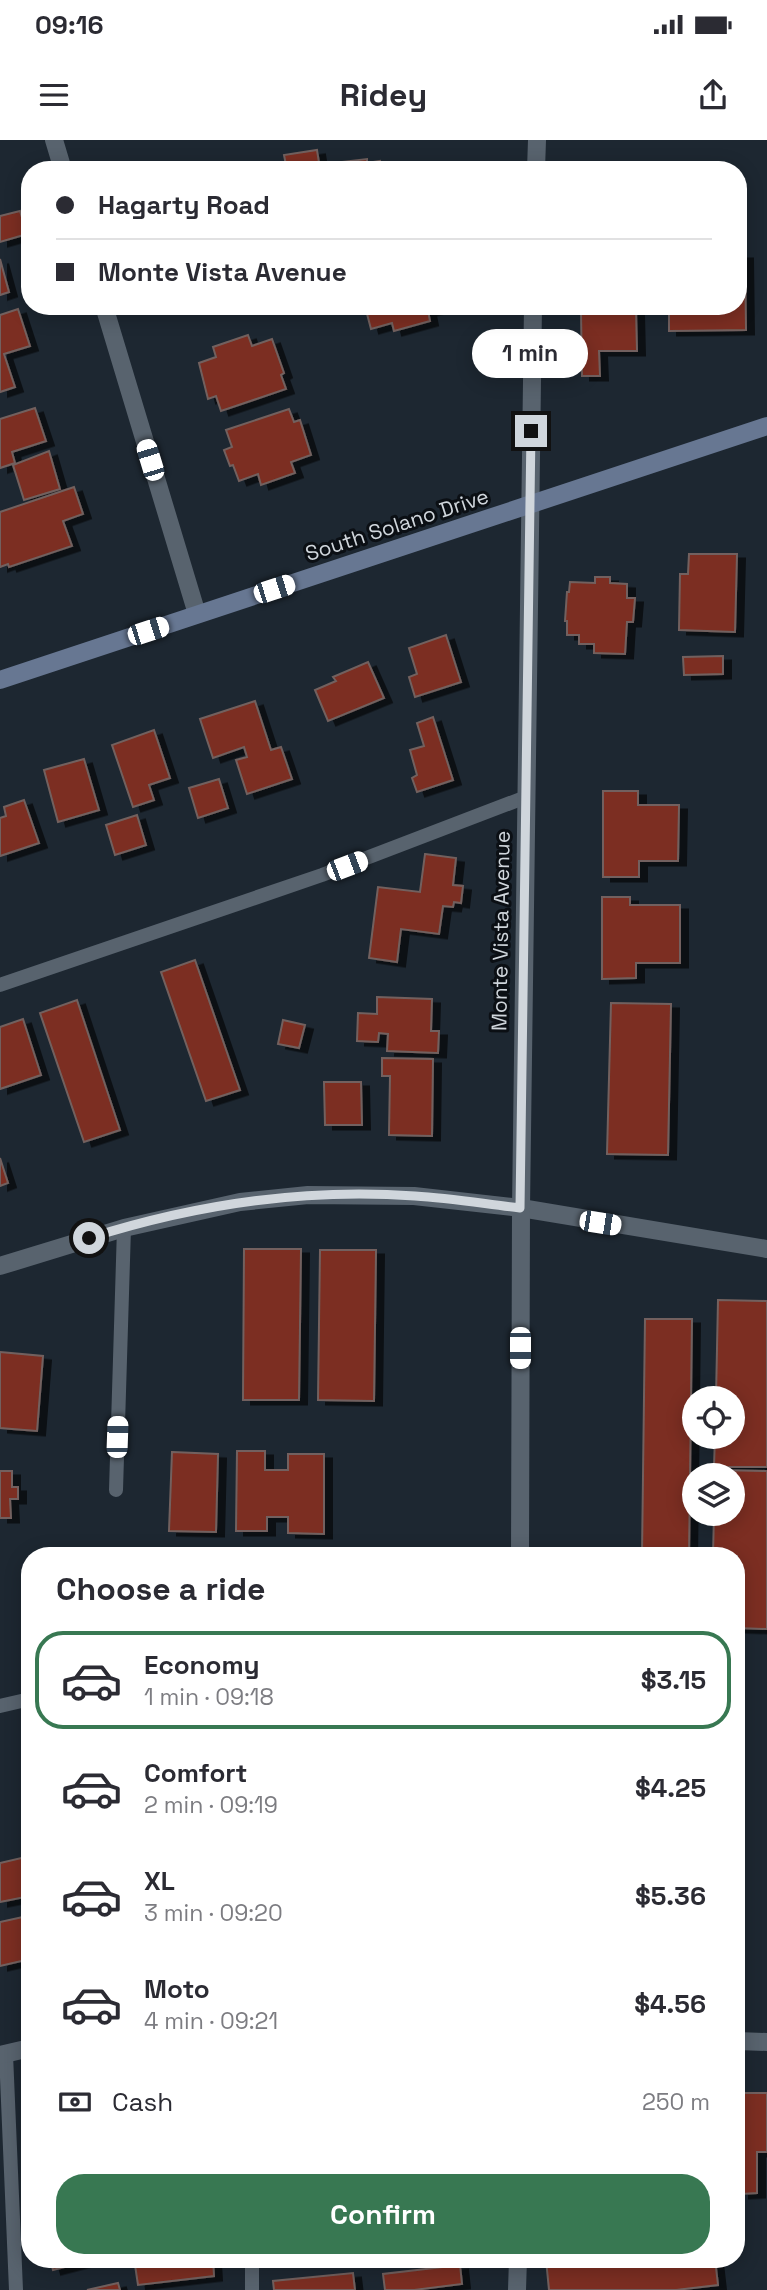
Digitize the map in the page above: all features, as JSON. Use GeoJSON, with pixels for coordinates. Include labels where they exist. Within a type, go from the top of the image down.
{"type":"FeatureCollection","features":[{"type":"Feature","properties":{"kind":"street"},"geometry":{"type":"LineString","coordinates":[[54,140],[60,161]]}},
{"type":"Feature","properties":{"kind":"street"},"geometry":{"type":"LineString","coordinates":[[536,161],[537,140]]}},
{"type":"Feature","properties":{"kind":"street"},"geometry":{"type":"LineString","coordinates":[[107,315],[197,614]]}},
{"type":"Feature","properties":{"kind":"street","name":"Monte Vista Avenue"},"geometry":{"type":"LineString","coordinates":[[520,1547],[520,1208],[533,315]]}},
{"type":"Feature","properties":{"kind":"street","name":"South Solano Drive"},"geometry":{"type":"LineString","coordinates":[[0,680],[767,426]]}},
{"type":"Feature","properties":{"kind":"street"},"geometry":{"type":"LineString","coordinates":[[0,1266],[124,1228],[240,1202],[308,1195],[414,1196],[520,1208],[767,1250]]}},
{"type":"Feature","properties":{"kind":"street"},"geometry":{"type":"LineString","coordinates":[[745,2042],[767,2042]]}},
{"type":"Feature","properties":{"kind":"street"},"geometry":{"type":"LineString","coordinates":[[3,2054],[21,2050]]}},
{"type":"Feature","properties":{"kind":"street"},"geometry":{"type":"LineString","coordinates":[[517,2290],[518,2268]]}},
{"type":"Feature","properties":{"kind":"lane"},"geometry":{"type":"LineString","coordinates":[[0,985],[322,876],[526,797]]}},
{"type":"Feature","properties":{"kind":"lane"},"geometry":{"type":"LineString","coordinates":[[116,1490],[124,1228]]}},
{"type":"Feature","properties":{"kind":"lane"},"geometry":{"type":"LineString","coordinates":[[0,1706],[21,1701]]}},
{"type":"Feature","properties":{"kind":"lane"},"geometry":{"type":"LineString","coordinates":[[3,2054],[16,2290]]}},
{"type":"Feature","properties":{"kind":"lane"},"geometry":{"type":"LineString","coordinates":[[252,2268],[252,2290]]}},
{"type":"Feature","properties":{"kind":"building"},"geometry":{"type":"Polygon","coordinates":[[[317,150],[319,161],[285,161],[284,155],[317,150]]]}},
{"type":"Feature","properties":{"kind":"building"},"geometry":{"type":"Polygon","coordinates":[[[20,211],[21,236],[0,242],[0,216],[20,211]]]}},
{"type":"Feature","properties":{"kind":"building"},"geometry":{"type":"Polygon","coordinates":[[[0,259],[9,292],[0,295],[0,259]]]}},
{"type":"Feature","properties":{"kind":"building"},"geometry":{"type":"Polygon","coordinates":[[[18,309],[30,346],[4,354],[15,387],[0,392],[0,315],[18,309]]]}},
{"type":"Feature","properties":{"kind":"building"},"geometry":{"type":"Polygon","coordinates":[[[367,315],[429,315],[430,321],[394,331],[392,323],[371,329],[367,315]]]}},
{"type":"Feature","properties":{"kind":"building"},"geometry":{"type":"Polygon","coordinates":[[[581,315],[636,315],[637,351],[599,351],[600,376],[582,376],[581,315]]]}},
{"type":"Feature","properties":{"kind":"building"},"geometry":{"type":"Polygon","coordinates":[[[669,315],[746,315],[746,330],[669,331],[669,315]]]}},
{"type":"Feature","properties":{"kind":"building"},"geometry":{"type":"Polygon","coordinates":[[[248,335],[252,346],[272,339],[284,373],[281,375],[286,389],[221,411],[216,396],[208,399],[199,363],[216,357],[213,347],[248,335]]]}},
{"type":"Feature","properties":{"kind":"building"},"geometry":{"type":"Polygon","coordinates":[[[35,408],[46,441],[12,452],[15,463],[0,468],[0,419],[35,408]]]}},
{"type":"Feature","properties":{"kind":"building"},"geometry":{"type":"Polygon","coordinates":[[[289,409],[294,422],[300,420],[311,455],[291,462],[295,473],[261,485],[258,474],[239,481],[224,450],[232,447],[226,430],[289,409]]]}},
{"type":"Feature","properties":{"kind":"building"},"geometry":{"type":"Polygon","coordinates":[[[49,451],[60,489],[24,500],[13,465],[49,451]]]}},
{"type":"Feature","properties":{"kind":"building"},"geometry":{"type":"Polygon","coordinates":[[[74,487],[83,514],[63,521],[72,546],[9,567],[8,564],[0,567],[0,512],[74,487]]]}},
{"type":"Feature","properties":{"kind":"building"},"geometry":{"type":"Polygon","coordinates":[[[689,554],[737,554],[735,632],[679,630],[680,574],[688,574],[689,554]]]}},
{"type":"Feature","properties":{"kind":"building"},"geometry":{"type":"Polygon","coordinates":[[[595,577],[610,577],[610,583],[627,584],[627,598],[635,598],[633,622],[627,622],[625,654],[594,653],[594,644],[579,644],[579,635],[567,635],[565,621],[570,582],[595,583],[595,577]]]}},
{"type":"Feature","properties":{"kind":"building"},"geometry":{"type":"Polygon","coordinates":[[[446,635],[461,682],[415,697],[409,677],[417,674],[409,648],[446,635]]]}},
{"type":"Feature","properties":{"kind":"building"},"geometry":{"type":"Polygon","coordinates":[[[723,656],[723,674],[684,675],[683,657],[723,656]]]}},
{"type":"Feature","properties":{"kind":"building"},"geometry":{"type":"Polygon","coordinates":[[[368,662],[384,698],[328,721],[315,690],[336,681],[333,677],[368,662]]]}},
{"type":"Feature","properties":{"kind":"building"},"geometry":{"type":"Polygon","coordinates":[[[255,701],[271,750],[281,747],[292,779],[247,794],[236,760],[247,757],[244,747],[213,758],[200,719],[255,701]]]}},
{"type":"Feature","properties":{"kind":"building"},"geometry":{"type":"Polygon","coordinates":[[[433,717],[453,780],[417,792],[412,778],[417,775],[410,750],[424,746],[417,723],[433,717]]]}},
{"type":"Feature","properties":{"kind":"building"},"geometry":{"type":"Polygon","coordinates":[[[154,730],[170,778],[149,785],[154,800],[133,807],[112,745],[154,730]]]}},
{"type":"Feature","properties":{"kind":"building"},"geometry":{"type":"Polygon","coordinates":[[[84,759],[99,810],[58,822],[44,770],[84,759]]]}},
{"type":"Feature","properties":{"kind":"building"},"geometry":{"type":"Polygon","coordinates":[[[219,779],[228,808],[198,818],[189,788],[219,779]]]}},
{"type":"Feature","properties":{"kind":"building"},"geometry":{"type":"Polygon","coordinates":[[[603,791],[638,791],[638,805],[679,805],[678,861],[639,861],[639,877],[603,877],[603,791]]]}},
{"type":"Feature","properties":{"kind":"building"},"geometry":{"type":"Polygon","coordinates":[[[24,800],[39,843],[0,856],[0,818],[6,816],[4,807],[24,800]]]}},
{"type":"Feature","properties":{"kind":"building"},"geometry":{"type":"Polygon","coordinates":[[[137,815],[146,845],[115,855],[106,825],[137,815]]]}},
{"type":"Feature","properties":{"kind":"building"},"geometry":{"type":"Polygon","coordinates":[[[425,854],[456,858],[453,885],[463,886],[461,903],[454,902],[453,907],[443,906],[439,934],[401,929],[397,962],[369,958],[378,887],[420,892],[425,854]]]}},
{"type":"Feature","properties":{"kind":"building"},"geometry":{"type":"Polygon","coordinates":[[[602,897],[630,897],[630,905],[680,905],[680,963],[636,963],[636,978],[602,979],[602,897]]]}},
{"type":"Feature","properties":{"kind":"building"},"geometry":{"type":"Polygon","coordinates":[[[195,960],[240,1090],[206,1101],[161,972],[195,960]]]}},
{"type":"Feature","properties":{"kind":"building"},"geometry":{"type":"Polygon","coordinates":[[[377,997],[432,999],[431,1031],[439,1031],[438,1053],[387,1051],[388,1034],[379,1033],[378,1042],[357,1041],[358,1013],[377,1014],[377,997]]]}},
{"type":"Feature","properties":{"kind":"building"},"geometry":{"type":"Polygon","coordinates":[[[77,1000],[120,1130],[84,1142],[40,1013],[77,1000]]]}},
{"type":"Feature","properties":{"kind":"building"},"geometry":{"type":"Polygon","coordinates":[[[611,1003],[671,1004],[668,1155],[607,1154],[611,1003]]]}},
{"type":"Feature","properties":{"kind":"building"},"geometry":{"type":"Polygon","coordinates":[[[23,1019],[41,1075],[0,1089],[0,1027],[23,1019]]]}},
{"type":"Feature","properties":{"kind":"building"},"geometry":{"type":"Polygon","coordinates":[[[283,1020],[305,1025],[299,1048],[278,1044],[283,1020]]]}},
{"type":"Feature","properties":{"kind":"building"},"geometry":{"type":"Polygon","coordinates":[[[382,1058],[433,1059],[432,1136],[389,1135],[390,1076],[382,1076],[382,1058]]]}},
{"type":"Feature","properties":{"kind":"building"},"geometry":{"type":"Polygon","coordinates":[[[324,1082],[361,1082],[362,1125],[325,1125],[324,1082]]]}},
{"type":"Feature","properties":{"kind":"building"},"geometry":{"type":"Polygon","coordinates":[[[0,1158],[8,1183],[0,1186],[0,1158]]]}},
{"type":"Feature","properties":{"kind":"building"},"geometry":{"type":"Polygon","coordinates":[[[244,1249],[301,1249],[299,1400],[243,1400],[244,1249]]]}},
{"type":"Feature","properties":{"kind":"building"},"geometry":{"type":"Polygon","coordinates":[[[320,1250],[376,1250],[374,1401],[318,1400],[320,1250]]]}},
{"type":"Feature","properties":{"kind":"building"},"geometry":{"type":"Polygon","coordinates":[[[718,1300],[767,1301],[767,1467],[745,1467],[745,1463],[714,1463],[715,1449],[745,1449],[745,1386],[716,1386],[718,1300]]]}},
{"type":"Feature","properties":{"kind":"building"},"geometry":{"type":"Polygon","coordinates":[[[645,1319],[692,1319],[691,1386],[682,1386],[682,1449],[690,1449],[690,1463],[682,1463],[682,1526],[689,1526],[689,1547],[642,1547],[645,1319]]]}},
{"type":"Feature","properties":{"kind":"building"},"geometry":{"type":"Polygon","coordinates":[[[0,1352],[43,1356],[37,1431],[0,1428],[0,1352]]]}},
{"type":"Feature","properties":{"kind":"building"},"geometry":{"type":"Polygon","coordinates":[[[237,1451],[265,1451],[265,1470],[288,1470],[288,1454],[324,1454],[324,1534],[288,1533],[288,1517],[267,1517],[267,1531],[236,1531],[237,1451]]]}},
{"type":"Feature","properties":{"kind":"building"},"geometry":{"type":"Polygon","coordinates":[[[172,1452],[218,1454],[216,1532],[169,1531],[172,1452]]]}},
{"type":"Feature","properties":{"kind":"building"},"geometry":{"type":"Polygon","coordinates":[[[0,1471],[12,1471],[12,1487],[18,1487],[18,1499],[10,1499],[11,1518],[0,1518],[0,1471]]]}},
{"type":"Feature","properties":{"kind":"building"},"geometry":{"type":"Polygon","coordinates":[[[745,1471],[767,1471],[767,1629],[745,1628],[745,1547],[713,1547],[714,1526],[745,1526],[745,1471]]]}},
{"type":"Feature","properties":{"kind":"building"},"geometry":{"type":"Polygon","coordinates":[[[21,1858],[21,1898],[0,1902],[0,1863],[21,1858]]]}},
{"type":"Feature","properties":{"kind":"building"},"geometry":{"type":"Polygon","coordinates":[[[21,1917],[21,1961],[0,1966],[0,1922],[21,1917]]]}},
{"type":"Feature","properties":{"kind":"building"},"geometry":{"type":"Polygon","coordinates":[[[745,2093],[767,2093],[767,2152],[757,2152],[757,2193],[745,2194],[745,2093]]]}},
{"type":"Feature","properties":{"kind":"building"},"geometry":{"type":"Polygon","coordinates":[[[135,2268],[214,2268],[214,2276],[138,2285],[135,2268]]]}},
{"type":"Feature","properties":{"kind":"building"},"geometry":{"type":"Polygon","coordinates":[[[460,2268],[462,2284],[414,2290],[385,2290],[383,2274],[460,2268]]]}},
{"type":"Feature","properties":{"kind":"building"},"geometry":{"type":"Polygon","coordinates":[[[547,2268],[716,2268],[718,2285],[676,2290],[549,2290],[547,2268]]]}},
{"type":"Feature","properties":{"kind":"building"},"geometry":{"type":"Polygon","coordinates":[[[353,2273],[355,2290],[274,2290],[273,2281],[353,2273]]]}},
{"type":"Feature","properties":{"kind":"building"},"geometry":{"type":"Polygon","coordinates":[[[118,2283],[120,2290],[87,2290],[118,2283]]]}},
{"type":"Feature","properties":{"kind":"route"},"geometry":{"type":"LineString","coordinates":[[89,1238],[240,1202],[308,1195],[414,1196],[520,1208],[531,431]]}}]}
